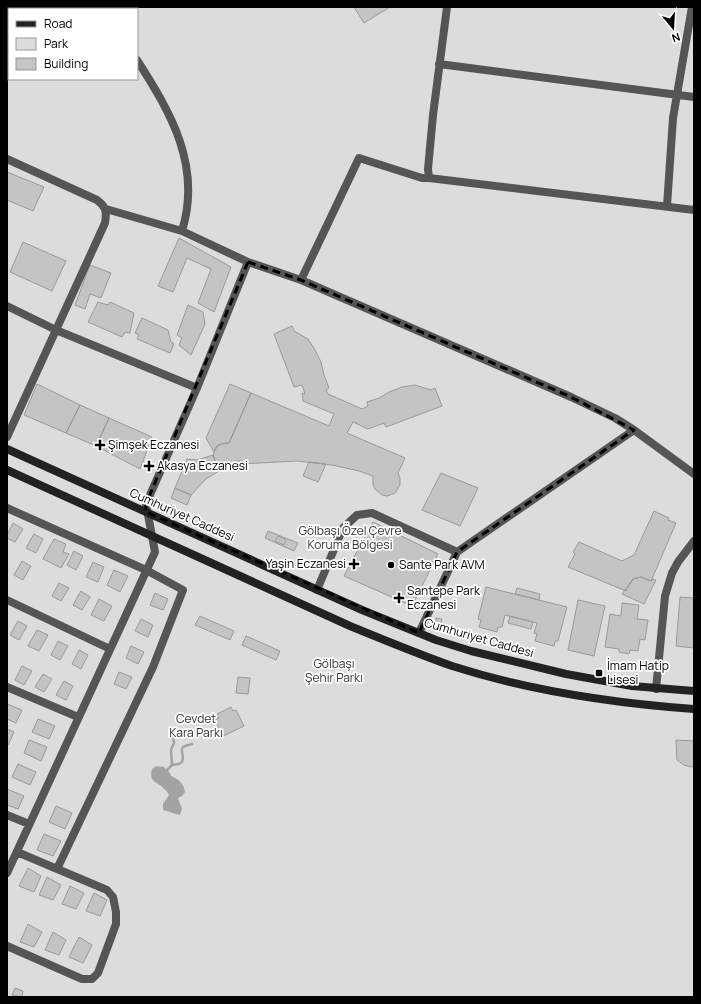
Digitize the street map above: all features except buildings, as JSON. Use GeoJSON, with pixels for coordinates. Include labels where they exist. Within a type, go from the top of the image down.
{"type":"FeatureCollection","features":[{"type":"Feature","properties":{"kind":"main road","name":"Cumhuriyet Caddesi"},"geometry":{"type":"LineString","coordinates":[[7,449],[317,590],[419,634],[471,651],[609,683],[656,689],[694,691]]}},
{"type":"Feature","properties":{"kind":"main road"},"geometry":{"type":"LineString","coordinates":[[7,470],[350,626],[453,666],[526,686],[594,699],[694,709]]}},
{"type":"Feature","properties":{"kind":"street"},"geometry":{"type":"LineString","coordinates":[[429,178],[428,169],[439,64],[447,7]]}},
{"type":"Feature","properties":{"kind":"street"},"geometry":{"type":"LineString","coordinates":[[667,206],[673,118],[692,7]]}},
{"type":"Feature","properties":{"kind":"street"},"geometry":{"type":"LineString","coordinates":[[138,62],[158,92],[175,128],[187,166],[189,181],[187,215],[182,231]]}},
{"type":"Feature","properties":{"kind":"street"},"geometry":{"type":"LineString","coordinates":[[439,64],[694,97]]}},
{"type":"Feature","properties":{"kind":"street"},"geometry":{"type":"LineString","coordinates":[[301,280],[359,158],[422,178],[694,210]]}},
{"type":"Feature","properties":{"kind":"street"},"geometry":{"type":"LineString","coordinates":[[7,159],[97,200],[106,209],[182,231],[248,262],[301,280],[571,397],[615,418],[694,474]]}},
{"type":"Feature","properties":{"kind":"street"},"geometry":{"type":"LineString","coordinates":[[7,437],[105,223],[107,215],[106,209]]}},
{"type":"Feature","properties":{"kind":"street"},"geometry":{"type":"LineString","coordinates":[[7,873],[155,552],[146,512],[146,504],[197,388],[248,262]]}},
{"type":"Feature","properties":{"kind":"street"},"geometry":{"type":"LineString","coordinates":[[7,306],[56,330],[197,388]]}},
{"type":"Feature","properties":{"kind":"street"},"geometry":{"type":"LineString","coordinates":[[419,634],[457,552],[634,430]]}},
{"type":"Feature","properties":{"kind":"street"},"geometry":{"type":"LineString","coordinates":[[7,508],[146,570],[183,590],[153,667],[57,869]]}},
{"type":"Feature","properties":{"kind":"street"},"geometry":{"type":"LineString","coordinates":[[317,590],[343,528],[357,515],[372,513],[457,552]]}},
{"type":"Feature","properties":{"kind":"street"},"geometry":{"type":"LineString","coordinates":[[656,689],[664,596],[672,573],[678,562],[694,541]]}},
{"type":"Feature","properties":{"kind":"street"},"geometry":{"type":"LineString","coordinates":[[7,600],[110,649]]}},
{"type":"Feature","properties":{"kind":"street"},"geometry":{"type":"LineString","coordinates":[[7,687],[78,717]]}},
{"type":"Feature","properties":{"kind":"street"},"geometry":{"type":"LineString","coordinates":[[7,815],[29,824]]}},
{"type":"Feature","properties":{"kind":"street"},"geometry":{"type":"LineString","coordinates":[[7,946],[82,979],[92,979],[98,973],[116,924],[116,912],[113,897],[107,890],[17,852]]}},
{"type":"Feature","properties":{"kind":"highlighted area"},"geometry":{"type":"Polygon","coordinates":[[[248,262],[301,280],[571,397],[634,430],[457,552],[419,633],[146,512],[146,504],[248,262]]]}},
{"type":"Feature","properties":{"kind":"green space","name":"Gölbaşı Özel Çevre Koruma Bölgesi"},"geometry":{"type":"Polygon","coordinates":[[[7,7],[694,7],[694,997],[7,997],[7,7]]]}},
{"type":"Feature","properties":{"kind":"shaded area"},"geometry":{"type":"Polygon","coordinates":[[[156,766],[164,767],[171,776],[179,780],[184,787],[185,792],[178,798],[182,809],[180,815],[163,810],[163,804],[169,795],[163,787],[153,780],[151,774],[152,769],[156,766]]]}},
{"type":"Feature","properties":{"kind":"waterway"},"geometry":{"type":"LineString","coordinates":[[172,765],[171,750],[174,743],[173,737],[176,734],[186,730]]}},
{"type":"Feature","properties":{"kind":"waterway"},"geometry":{"type":"LineString","coordinates":[[167,770],[172,765],[182,762],[183,747],[192,744]]}},
{"type":"Feature","properties":{"kind":"place","name":"Şimşek Eczanesi"},"geometry":{"type":"Point","coordinates":[100,445]}},
{"type":"Feature","properties":{"kind":"place","name":"Akasya Eczanesi"},"geometry":{"type":"Point","coordinates":[149,466]}},
{"type":"Feature","properties":{"kind":"place","name":"Yaşin Eczanesi"},"geometry":{"type":"Point","coordinates":[354,564]}},
{"type":"Feature","properties":{"kind":"place","name":"Sante Park AVM"},"geometry":{"type":"Point","coordinates":[391,565]}},
{"type":"Feature","properties":{"kind":"place","name":"Santepe Park Eczanesi"},"geometry":{"type":"Point","coordinates":[399,598]}},
{"type":"Feature","properties":{"kind":"place","name":"İmam Hatip Lisesi"},"geometry":{"type":"Point","coordinates":[599,673]}},
{"type":"Feature","properties":{"kind":"park label","name":"Gölbaşı Şehir Parkı"},"geometry":{"type":"Point","coordinates":[334,671]}},
{"type":"Feature","properties":{"kind":"park label","name":"Cevdet Kara Parkı"},"geometry":{"type":"Point","coordinates":[196,726]}}]}
